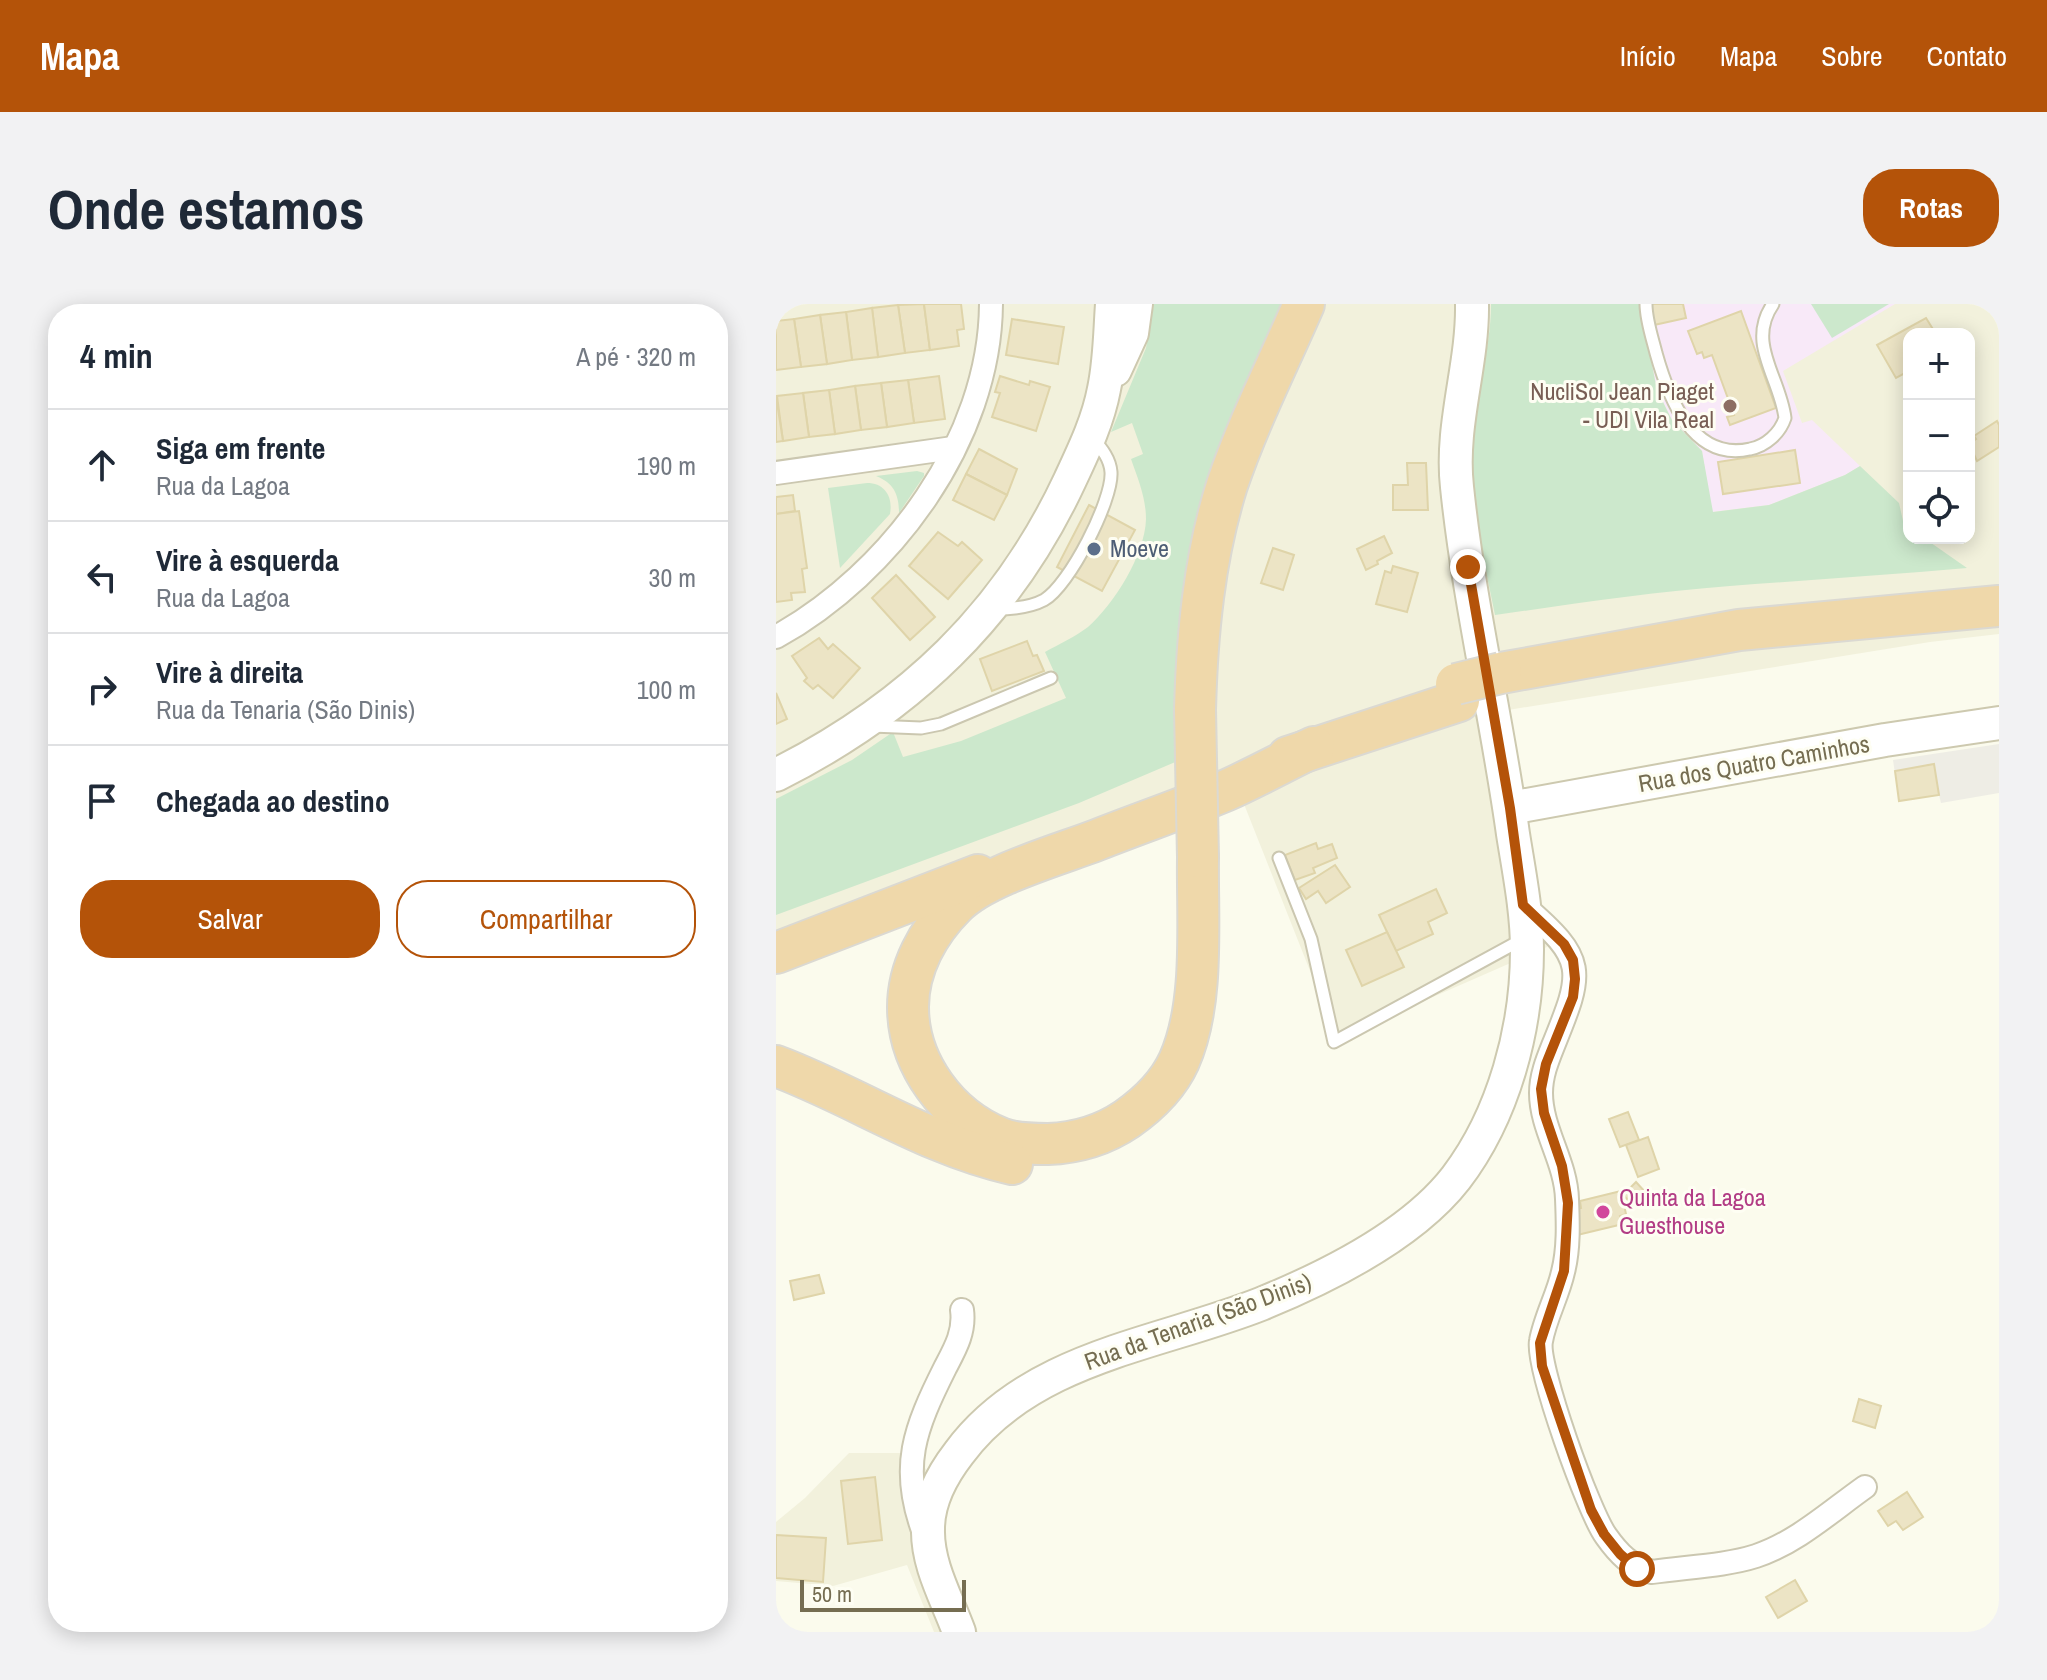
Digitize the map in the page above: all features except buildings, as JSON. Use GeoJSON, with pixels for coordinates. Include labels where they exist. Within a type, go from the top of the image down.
{"type":"FeatureCollection","features":[{"type":"Feature","properties":{"kind":"highway"},"geometry":{"type":"LineString","coordinates":[[776,1066],[921,1133],[978,1156],[1011,1164],[1060,1167],[1085,1164],[1116,1153],[1157,1126],[1171,1112],[1192,1081],[1208,1040],[1217,986],[1208,855],[1207,708],[1200,618],[1215,528],[1241,450],[1304,304]]}},
{"type":"Feature","properties":{"kind":"highway"},"geometry":{"type":"LineString","coordinates":[[1207,708],[1236,516],[1265,435],[1325,304]]}},
{"type":"Feature","properties":{"kind":"highway"},"geometry":{"type":"LineString","coordinates":[[776,936],[1239,755],[1381,705],[1458,692],[1739,630],[1999,606]]}},
{"type":"Feature","properties":{"kind":"highway"},"geometry":{"type":"LineString","coordinates":[[1502,682],[1736,649],[1999,620]]}},
{"type":"Feature","properties":{"kind":"highway"},"geometry":{"type":"LineString","coordinates":[[776,953],[1458,692]]}},
{"type":"Feature","properties":{"kind":"highway"},"geometry":{"type":"LineString","coordinates":[[1208,855],[1188,1031],[1179,1062],[1148,1102],[1116,1127],[1090,1139],[1036,1144],[1003,1140],[976,1126],[952,1108],[931,1081],[919,1058],[908,1007],[911,981],[920,953],[936,926],[957,902],[1004,876],[1224,791],[1314,747]]}},
{"type":"Feature","properties":{"kind":"street"},"geometry":{"type":"LineString","coordinates":[[776,637],[819,610],[884,552],[931,492],[977,388],[989,339],[991,304]]}},
{"type":"Feature","properties":{"kind":"street"},"geometry":{"type":"LineString","coordinates":[[1105,386],[1112,304]]}},
{"type":"Feature","properties":{"kind":"street"},"geometry":{"type":"LineString","coordinates":[[776,775],[864,725],[939,663],[991,609],[1040,540],[1090,434],[1105,386],[1129,342],[1136,304]]}},
{"type":"Feature","properties":{"kind":"street","name":"Rua da Tenaria (São Dinis)"},"geometry":{"type":"LineString","coordinates":[[928,1545],[929,1516],[942,1478],[975,1432],[1023,1391],[1059,1373],[1238,1312],[1313,1280],[1377,1245],[1435,1201],[1468,1161],[1500,1097],[1515,1047],[1524,999],[1527,937],[1510,808],[1456,481],[1457,427],[1472,304]]}},
{"type":"Feature","properties":{"kind":"street"},"geometry":{"type":"LineString","coordinates":[[776,473],[953,448]]}},
{"type":"Feature","properties":{"kind":"street","name":"Rua dos Quatro Caminhos"},"geometry":{"type":"LineString","coordinates":[[1510,808],[1885,740],[1999,723]]}},
{"type":"Feature","properties":{"kind":"street"},"geometry":{"type":"LineString","coordinates":[[1523,905],[1558,937],[1573,960],[1573,997],[1546,1064],[1541,1089],[1544,1113],[1562,1166],[1568,1203],[1564,1271],[1540,1343],[1542,1366],[1560,1420],[1591,1510],[1604,1534],[1637,1569],[1652,1572],[1753,1557],[1799,1534],[1865,1487]]}},
{"type":"Feature","properties":{"kind":"street"},"geometry":{"type":"LineString","coordinates":[[959,1632],[933,1566],[912,1494],[911,1461],[924,1415],[960,1338],[962,1310]]}},
{"type":"Feature","properties":{"kind":"lane"},"geometry":{"type":"LineString","coordinates":[[1646,304],[1665,385],[1681,417],[1698,436],[1728,450],[1741,451],[1753,449],[1775,436],[1785,418],[1784,406],[1762,340],[1765,317],[1773,304]]}},
{"type":"Feature","properties":{"kind":"lane"},"geometry":{"type":"LineString","coordinates":[[991,609],[1017,608],[1043,601],[1058,589],[1069,573],[1102,512],[1111,486],[1109,461],[1090,434]]}},
{"type":"Feature","properties":{"kind":"lane"},"geometry":{"type":"LineString","coordinates":[[864,725],[911,728],[941,724],[1051,678]]}},
{"type":"Feature","properties":{"kind":"lane"},"geometry":{"type":"LineString","coordinates":[[1279,858],[1311,939],[1334,1042],[1527,937]]}},
{"type":"Feature","properties":{"kind":"shaded area"},"geometry":{"type":"Polygon","coordinates":[[[776,304],[1999,304],[1999,634],[1930,642],[1508,710],[1547,947],[1337,1039],[1240,794],[776,971],[776,304]]]}},
{"type":"Feature","properties":{"kind":"shaded area"},"geometry":{"type":"Polygon","coordinates":[[[1154,304],[1290,304],[1180,760],[1079,803],[776,915],[776,799],[852,760],[893,732],[903,757],[961,741],[1066,698],[1045,652],[1088,627],[1108,605],[1134,563],[1144,533],[1145,504],[1131,459],[1143,454],[1132,423],[1111,432],[1146,348],[1154,304]]]}},
{"type":"Feature","properties":{"kind":"shaded area"},"geometry":{"type":"Polygon","coordinates":[[[1491,304],[1640,304],[1657,390],[1672,420],[1702,451],[1713,512],[1769,505],[1860,466],[1899,503],[1903,544],[1933,544],[1967,568],[1700,589],[1495,615],[1478,530],[1472,465],[1473,426],[1491,304]]]}},
{"type":"Feature","properties":{"kind":"shaded area","name":"NucliSol Jean Piaget - UDI Vila Real"},"geometry":{"type":"Polygon","coordinates":[[[1640,304],[1895,304],[1783,371],[1802,423],[1812,420],[1860,466],[1769,505],[1712,512],[1702,451],[1672,420],[1657,390],[1640,304]]]}},
{"type":"Feature","properties":{"kind":"shaded area"},"geometry":{"type":"Polygon","coordinates":[[[1811,304],[1889,304],[1832,338],[1811,304]]]}},
{"type":"Feature","properties":{"kind":"shaded area"},"geometry":{"type":"Polygon","coordinates":[[[917,471],[924,473],[924,476],[899,513],[894,490],[876,476],[917,471]]]}},
{"type":"Feature","properties":{"kind":"shaded area"},"geometry":{"type":"Polygon","coordinates":[[[867,483],[879,485],[886,492],[890,514],[840,568],[828,488],[867,483]]]}},
{"type":"Feature","properties":{"kind":"shaded area"},"geometry":{"type":"Polygon","coordinates":[[[1999,744],[1999,793],[1941,803],[1939,795],[1899,801],[1893,760],[1999,744]]]}},
{"type":"Feature","properties":{"kind":"shaded area"},"geometry":{"type":"Polygon","coordinates":[[[849,1453],[911,1453],[949,1494],[939,1548],[978,1632],[934,1632],[907,1565],[833,1586],[776,1581],[776,1522],[805,1498],[849,1453]]]}},
{"type":"Feature","properties":{"kind":"place","name":"NucliSol Jean Piaget - UDI Vila Real"},"geometry":{"type":"Point","coordinates":[1730,406]}},
{"type":"Feature","properties":{"kind":"place","name":"Moeve"},"geometry":{"type":"Point","coordinates":[1094,549]}},
{"type":"Feature","properties":{"kind":"place","name":"Quinta da Lagoa Guesthouse"},"geometry":{"type":"Point","coordinates":[1603,1212]}},
{"type":"Feature","properties":{"kind":"route"},"geometry":{"type":"LineString","coordinates":[[1468,567],[1510,808],[1523,905],[1564,944],[1573,960],[1575,979],[1573,997],[1546,1064],[1541,1089],[1544,1113],[1562,1166],[1568,1203],[1564,1271],[1540,1343],[1542,1366],[1591,1510],[1604,1534],[1637,1569]]}}]}
